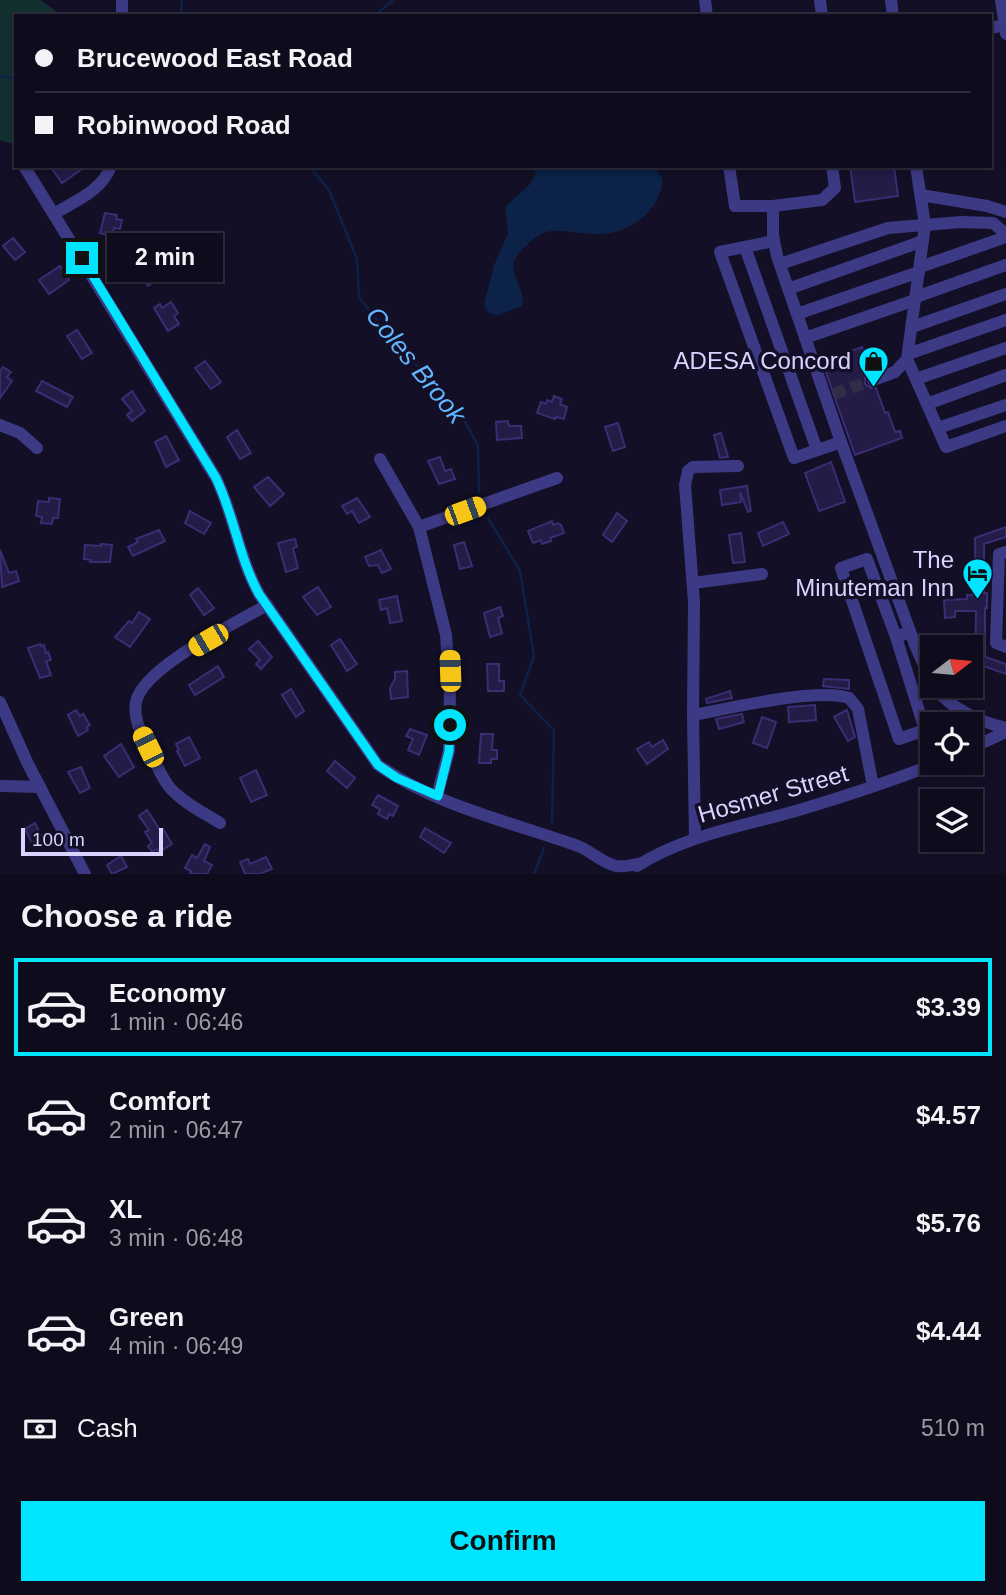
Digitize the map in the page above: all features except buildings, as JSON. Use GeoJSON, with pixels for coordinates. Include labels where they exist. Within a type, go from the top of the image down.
{"type":"FeatureCollection","features":[{"type":"Feature","properties":{"kind":"street"},"geometry":{"type":"LineString","coordinates":[[1001,0],[1005,29]]}},
{"type":"Feature","properties":{"kind":"street"},"geometry":{"type":"LineString","coordinates":[[25,168],[216,478],[232,516],[251,579],[378,765],[397,778],[438,796],[513,825],[581,847],[605,867],[642,863]]}},
{"type":"Feature","properties":{"kind":"street"},"geometry":{"type":"LineString","coordinates":[[54,214],[98,187],[110,168]]}},
{"type":"Feature","properties":{"kind":"street"},"geometry":{"type":"LineString","coordinates":[[729,168],[735,206],[773,206],[822,200],[835,188],[832,168]]}},
{"type":"Feature","properties":{"kind":"street"},"geometry":{"type":"LineString","coordinates":[[916,168],[925,225],[908,357],[946,447],[1006,426]]}},
{"type":"Feature","properties":{"kind":"street"},"geometry":{"type":"LineString","coordinates":[[920,195],[987,206],[1006,212]]}},
{"type":"Feature","properties":{"kind":"street"},"geometry":{"type":"LineString","coordinates":[[773,206],[774,241],[788,289],[805,338],[830,395],[841,442],[920,657]]}},
{"type":"Feature","properties":{"kind":"street"},"geometry":{"type":"LineString","coordinates":[[780,264],[888,228],[961,222],[993,223],[1006,236],[797,314]]}},
{"type":"Feature","properties":{"kind":"street"},"geometry":{"type":"LineString","coordinates":[[774,241],[720,252],[794,458],[841,442]]}},
{"type":"Feature","properties":{"kind":"street"},"geometry":{"type":"LineString","coordinates":[[788,289],[923,241]]}},
{"type":"Feature","properties":{"kind":"street"},"geometry":{"type":"LineString","coordinates":[[745,247],[817,450]]}},
{"type":"Feature","properties":{"kind":"street"},"geometry":{"type":"LineString","coordinates":[[805,338],[1006,265]]}},
{"type":"Feature","properties":{"kind":"street"},"geometry":{"type":"LineString","coordinates":[[912,327],[1006,294]]}},
{"type":"Feature","properties":{"kind":"street"},"geometry":{"type":"LineString","coordinates":[[873,380],[895,372],[908,357],[1006,320]]}},
{"type":"Feature","properties":{"kind":"street"},"geometry":{"type":"LineString","coordinates":[[916,379],[1006,348]]}},
{"type":"Feature","properties":{"kind":"street"},"geometry":{"type":"LineString","coordinates":[[927,404],[1006,376]]}},
{"type":"Feature","properties":{"kind":"street"},"geometry":{"type":"LineString","coordinates":[[938,428],[1006,405]]}},
{"type":"Feature","properties":{"kind":"street"},"geometry":{"type":"LineString","coordinates":[[0,425],[20,433],[37,448]]}},
{"type":"Feature","properties":{"kind":"street"},"geometry":{"type":"LineString","coordinates":[[380,460],[419,527],[442,615],[449,656],[449,751],[438,796]]}},
{"type":"Feature","properties":{"kind":"street"},"geometry":{"type":"LineString","coordinates":[[695,838],[693,583],[685,485],[688,471],[699,466],[738,466]]}},
{"type":"Feature","properties":{"kind":"street"},"geometry":{"type":"LineString","coordinates":[[419,527],[557,478]]}},
{"type":"Feature","properties":{"kind":"street"},"geometry":{"type":"LineString","coordinates":[[1006,552],[999,554],[996,643],[1006,647]]}},
{"type":"Feature","properties":{"kind":"street"},"geometry":{"type":"LineString","coordinates":[[867,559],[895,636],[925,730],[899,739],[841,569],[867,559]]}},
{"type":"Feature","properties":{"kind":"street"},"geometry":{"type":"LineString","coordinates":[[693,583],[762,574]]}},
{"type":"Feature","properties":{"kind":"street"},"geometry":{"type":"LineString","coordinates":[[220,823],[184,800],[164,780],[141,733],[135,714],[136,699],[143,686],[168,663],[267,605]]}},
{"type":"Feature","properties":{"kind":"street"},"geometry":{"type":"LineString","coordinates":[[895,636],[910,632]]}},
{"type":"Feature","properties":{"kind":"street"},"geometry":{"type":"LineString","coordinates":[[693,715],[779,700],[822,696],[849,698],[859,709],[873,786]]}},
{"type":"Feature","properties":{"kind":"street"},"geometry":{"type":"LineString","coordinates":[[944,698],[966,712],[1006,730]]}},
{"type":"Feature","properties":{"kind":"street"},"geometry":{"type":"LineString","coordinates":[[0,702],[85,874]]}},
{"type":"Feature","properties":{"kind":"street"},"geometry":{"type":"LineString","coordinates":[[983,742],[1006,730]]}},
{"type":"Feature","properties":{"kind":"street","name":"Hosmer Street"},"geometry":{"type":"LineString","coordinates":[[625,874],[661,851],[695,838],[799,810],[920,769]]}},
{"type":"Feature","properties":{"kind":"street"},"geometry":{"type":"LineString","coordinates":[[0,786],[40,787]]}},
{"type":"Feature","properties":{"kind":"green space"},"geometry":{"type":"Polygon","coordinates":[[[0,0],[40,0],[55,10],[54,14],[14,14],[14,144],[0,140],[0,0]]]}},
{"type":"Feature","properties":{"kind":"water"},"geometry":{"type":"Polygon","coordinates":[[[532,168],[650,168],[657,171],[663,180],[656,202],[642,219],[633,225],[600,234],[552,231],[534,239],[514,262],[513,268],[522,293],[522,306],[498,315],[489,313],[484,305],[494,265],[508,233],[505,207],[530,184],[536,173],[532,168]]]}},
{"type":"Feature","properties":{"kind":"waterway"},"geometry":{"type":"LineString","coordinates":[[181,14],[182,0]]}},
{"type":"Feature","properties":{"kind":"waterway","name":"Coles Brook"},"geometry":{"type":"LineString","coordinates":[[377,14],[393,0]]}},
{"type":"Feature","properties":{"kind":"waterway"},"geometry":{"type":"LineString","coordinates":[[0,76],[14,78]]}},
{"type":"Feature","properties":{"kind":"waterway","name":"Coles Brook"},"geometry":{"type":"LineString","coordinates":[[311,168],[329,190],[357,259],[359,297],[388,334],[462,416],[478,446],[479,492]]}},
{"type":"Feature","properties":{"kind":"waterway","name":"Coles Brook"},"geometry":{"type":"LineString","coordinates":[[488,518],[520,571],[534,656],[520,695],[554,730],[552,823]]}},
{"type":"Feature","properties":{"kind":"waterway","name":"Coles Brook"},"geometry":{"type":"LineString","coordinates":[[534,874],[544,848]]}},
{"type":"Feature","properties":{"kind":"tunnel"},"geometry":{"type":"LineString","coordinates":[[834,394],[873,380]]}},
{"type":"Feature","properties":{"kind":"place","name":"ADESA Concord"},"geometry":{"type":"Point","coordinates":[874,388]}},
{"type":"Feature","properties":{"kind":"place","name":"The Minuteman Inn"},"geometry":{"type":"Point","coordinates":[977,601]}},
{"type":"Feature","properties":{"kind":"route"},"geometry":{"type":"LineString","coordinates":[[82,258],[216,478],[232,516],[251,579],[259,594],[378,765],[397,778],[438,796],[449,751],[450,725]]}}]}
